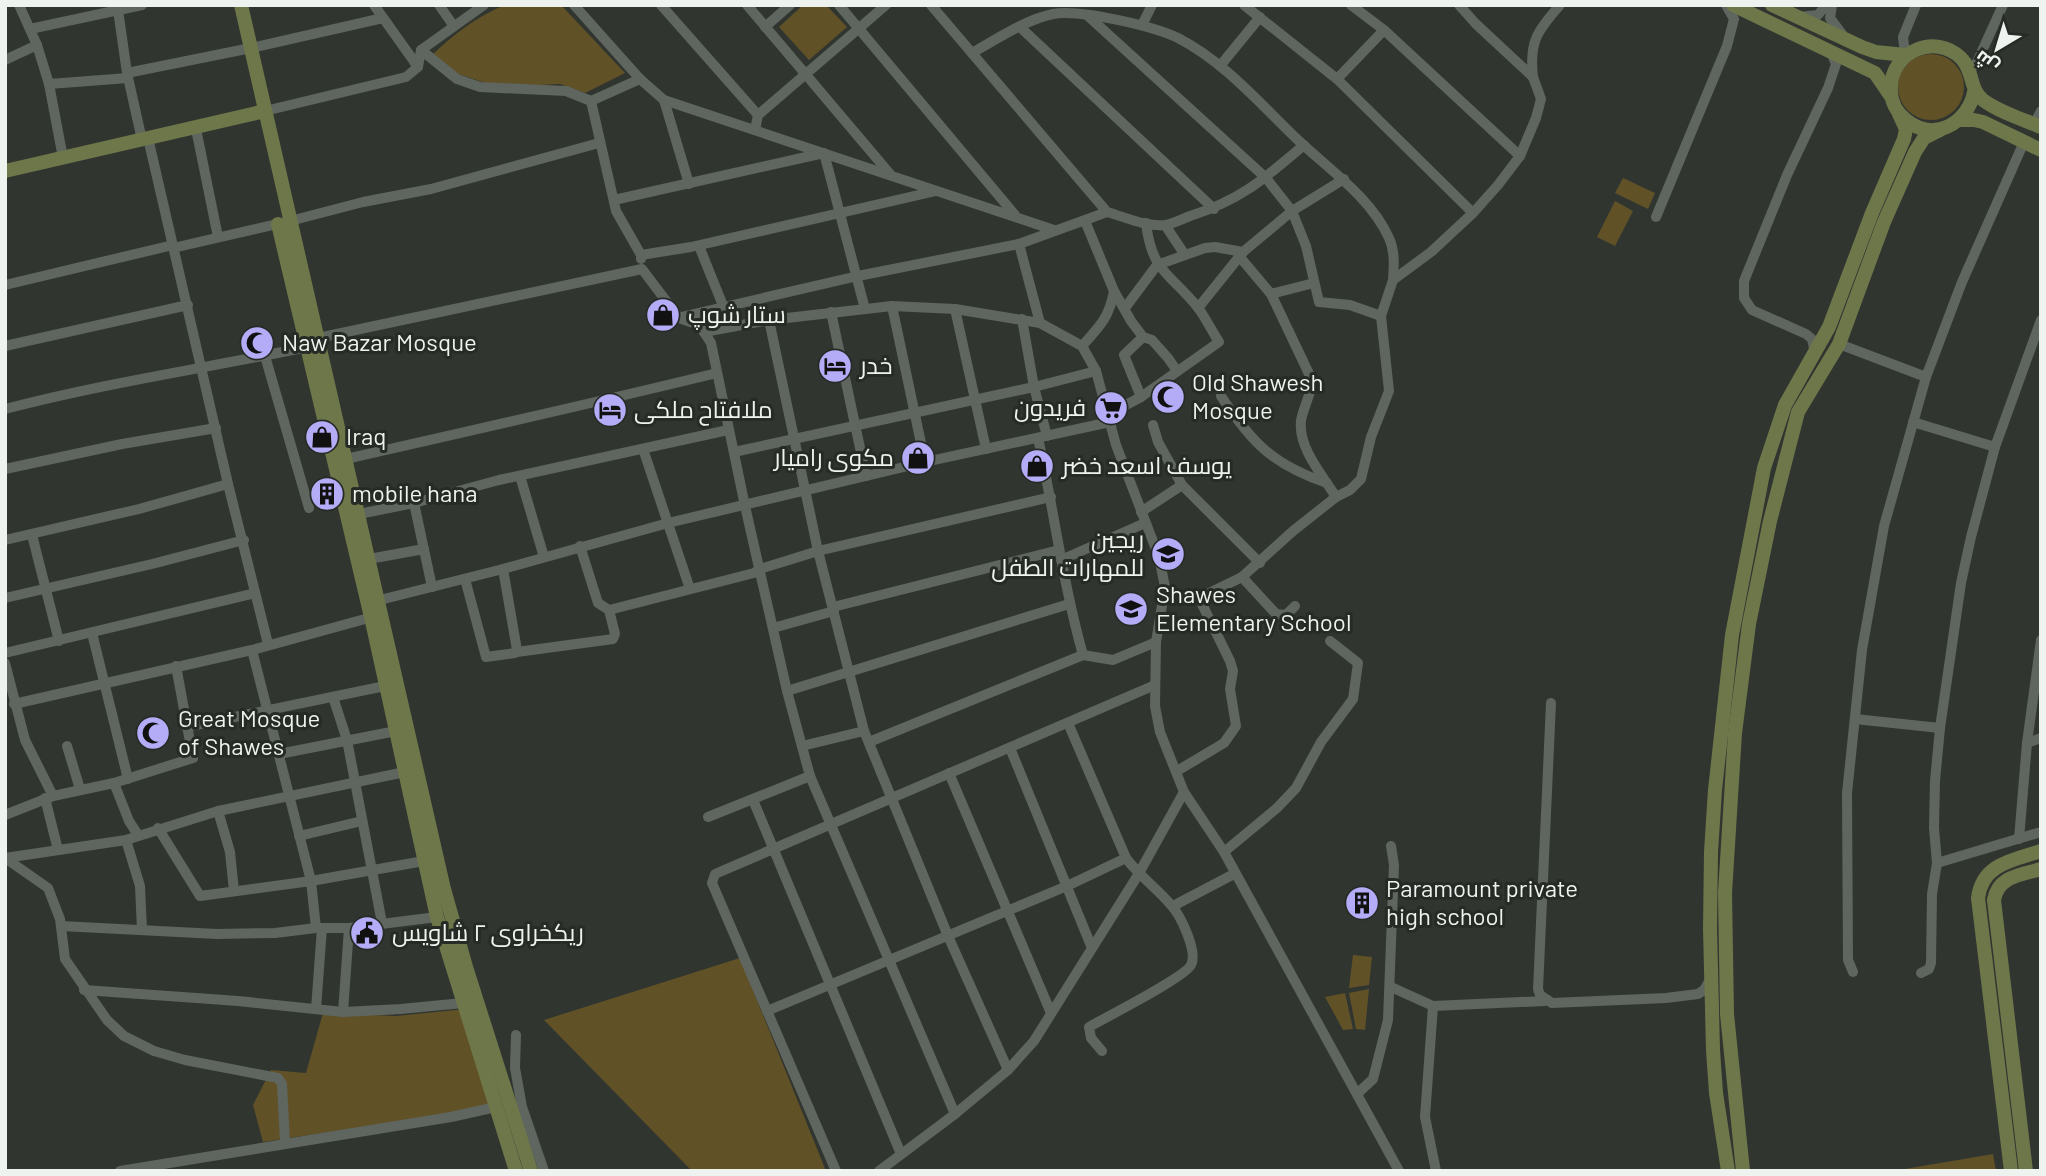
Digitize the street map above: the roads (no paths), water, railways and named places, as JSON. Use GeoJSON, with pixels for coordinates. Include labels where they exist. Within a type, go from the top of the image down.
{"type":"FeatureCollection","features":[{"type":"Feature","properties":{"kind":"street"},"geometry":{"type":"LineString","coordinates":[[19,5],[37,45],[49,84],[63,158]]}},
{"type":"Feature","properties":{"kind":"street"},"geometry":{"type":"LineString","coordinates":[[30,29],[142,5]]}},
{"type":"Feature","properties":{"kind":"street"},"geometry":{"type":"LineString","coordinates":[[241,5],[265,111],[284,223],[444,889],[460,969],[463,1003],[516,1171]]}},
{"type":"Feature","properties":{"kind":"street"},"geometry":{"type":"LineString","coordinates":[[374,5],[418,67]]}},
{"type":"Feature","properties":{"kind":"street"},"geometry":{"type":"LineString","coordinates":[[439,5],[453,25]]}},
{"type":"Feature","properties":{"kind":"street"},"geometry":{"type":"LineString","coordinates":[[5,171],[196,129],[405,77],[418,67],[421,50],[484,5]]}},
{"type":"Feature","properties":{"kind":"street"},"geometry":{"type":"LineString","coordinates":[[574,5],[640,79],[664,100],[1054,230]]}},
{"type":"Feature","properties":{"kind":"street"},"geometry":{"type":"LineString","coordinates":[[661,5],[758,115]]}},
{"type":"Feature","properties":{"kind":"street"},"geometry":{"type":"LineString","coordinates":[[747,5],[890,174]]}},
{"type":"Feature","properties":{"kind":"street"},"geometry":{"type":"LineString","coordinates":[[765,27],[790,5]]}},
{"type":"Feature","properties":{"kind":"street"},"geometry":{"type":"LineString","coordinates":[[839,5],[1016,216]]}},
{"type":"Feature","properties":{"kind":"street"},"geometry":{"type":"LineString","coordinates":[[755,130],[758,115],[886,5]]}},
{"type":"Feature","properties":{"kind":"street"},"geometry":{"type":"LineString","coordinates":[[931,5],[1107,212],[1146,223],[1165,225],[1214,209],[1266,178],[1304,145]]}},
{"type":"Feature","properties":{"kind":"street"},"geometry":{"type":"LineString","coordinates":[[1142,25],[1152,5]]}},
{"type":"Feature","properties":{"kind":"street"},"geometry":{"type":"LineString","coordinates":[[1244,5],[1337,79],[1473,213]]}},
{"type":"Feature","properties":{"kind":"street"},"geometry":{"type":"LineString","coordinates":[[1351,5],[1384,30],[1520,156]]}},
{"type":"Feature","properties":{"kind":"street"},"geometry":{"type":"LineString","coordinates":[[1459,5],[1533,77]]}},
{"type":"Feature","properties":{"kind":"street"},"geometry":{"type":"LineString","coordinates":[[1392,279],[1431,252],[1473,213],[1520,156],[1541,99],[1533,77],[1531,56],[1536,35],[1560,5]]}},
{"type":"Feature","properties":{"kind":"street"},"geometry":{"type":"LineString","coordinates":[[1726,5],[1734,19],[1727,47]]}},
{"type":"Feature","properties":{"kind":"street"},"geometry":{"type":"LineString","coordinates":[[1728,1171],[1716,1093],[1713,1037],[1711,852],[1717,759],[1732,635],[1764,468],[1776,431],[1785,405],[1831,322],[1906,129],[1879,76],[1733,5]]}},
{"type":"Feature","properties":{"kind":"street"},"geometry":{"type":"LineString","coordinates":[[1796,16],[1818,15],[1826,5]]}},
{"type":"Feature","properties":{"kind":"street"},"geometry":{"type":"LineString","coordinates":[[1832,5],[1829,15],[1831,22],[1849,41]]}},
{"type":"Feature","properties":{"kind":"street"},"geometry":{"type":"LineString","coordinates":[[1916,5],[1903,37],[1905,55],[1895,69],[1891,81],[1896,109],[1917,127],[1940,130]]}},
{"type":"Feature","properties":{"kind":"street"},"geometry":{"type":"LineString","coordinates":[[1970,70],[1977,62],[2003,5]]}},
{"type":"Feature","properties":{"kind":"street"},"geometry":{"type":"LineString","coordinates":[[1743,1171],[1730,1038],[1725,893],[1733,755],[1749,624],[1775,501],[1798,412],[1839,344],[1884,222],[1915,152],[1924,138],[1959,120],[1967,112],[1974,92],[1970,70],[1964,60],[1944,48],[1921,48],[1905,55],[1876,52],[1778,7]]}},
{"type":"Feature","properties":{"kind":"street"},"geometry":{"type":"LineString","coordinates":[[118,10],[128,76],[188,305],[268,645]]}},
{"type":"Feature","properties":{"kind":"street"},"geometry":{"type":"LineString","coordinates":[[972,53],[1054,10],[1142,25],[1178,39],[1220,66],[1344,179],[1389,238],[1394,261],[1392,279],[1381,316],[1389,391],[1371,438],[1361,479],[1350,490],[1336,497],[1293,530],[1242,577],[1199,598],[1165,598]]}},
{"type":"Feature","properties":{"kind":"street"},"geometry":{"type":"LineString","coordinates":[[1088,16],[1266,178],[1292,211],[1306,246],[1319,302],[1350,306],[1381,316]]}},
{"type":"Feature","properties":{"kind":"street"},"geometry":{"type":"LineString","coordinates":[[1220,66],[1260,17]]}},
{"type":"Feature","properties":{"kind":"street"},"geometry":{"type":"LineString","coordinates":[[49,84],[128,76],[383,18]]}},
{"type":"Feature","properties":{"kind":"street"},"geometry":{"type":"LineString","coordinates":[[1656,217],[1727,47],[1741,23],[1760,18]]}},
{"type":"Feature","properties":{"kind":"street"},"geometry":{"type":"LineString","coordinates":[[1020,27],[1214,209]]}},
{"type":"Feature","properties":{"kind":"street"},"geometry":{"type":"LineString","coordinates":[[1337,79],[1384,30]]}},
{"type":"Feature","properties":{"kind":"street"},"geometry":{"type":"LineString","coordinates":[[5,60],[37,45]]}},
{"type":"Feature","properties":{"kind":"street"},"geometry":{"type":"LineString","coordinates":[[421,50],[457,79],[480,87],[566,91],[592,101],[640,79]]}},
{"type":"Feature","properties":{"kind":"street"},"geometry":{"type":"LineString","coordinates":[[1815,355],[1815,347],[1810,337],[1752,310],[1747,305],[1744,298],[1744,281],[1787,175],[1828,88],[1836,64],[1829,50]]}},
{"type":"Feature","properties":{"kind":"street"},"geometry":{"type":"LineString","coordinates":[[1828,88],[1843,66],[1854,63]]}},
{"type":"Feature","properties":{"kind":"street"},"geometry":{"type":"LineString","coordinates":[[1974,92],[1991,105],[2038,121]]}},
{"type":"Feature","properties":{"kind":"street"},"geometry":{"type":"LineString","coordinates":[[664,100],[689,184]]}},
{"type":"Feature","properties":{"kind":"street"},"geometry":{"type":"LineString","coordinates":[[592,101],[599,143],[616,211],[641,255],[642,269],[679,318],[699,325],[711,343],[787,691],[810,776],[955,1114]]}},
{"type":"Feature","properties":{"kind":"street"},"geometry":{"type":"LineString","coordinates":[[1959,120],[1983,122],[2041,150]]}},
{"type":"Feature","properties":{"kind":"street"},"geometry":{"type":"LineString","coordinates":[[196,129],[218,237]]}},
{"type":"Feature","properties":{"kind":"street"},"geometry":{"type":"LineString","coordinates":[[1853,972],[1848,964],[1847,793],[1871,588],[1884,526],[1926,377],[1962,282],[2024,142]]}},
{"type":"Feature","properties":{"kind":"street"},"geometry":{"type":"LineString","coordinates":[[5,285],[284,223],[363,202],[431,189],[599,143]]}},
{"type":"Feature","properties":{"kind":"street"},"geometry":{"type":"LineString","coordinates":[[614,200],[824,153]]}},
{"type":"Feature","properties":{"kind":"street"},"geometry":{"type":"LineString","coordinates":[[824,153],[865,309]]}},
{"type":"Feature","properties":{"kind":"street"},"geometry":{"type":"LineString","coordinates":[[1198,308],[1241,254],[1292,211],[1344,179]]}},
{"type":"Feature","properties":{"kind":"street"},"geometry":{"type":"LineString","coordinates":[[641,255],[699,246],[939,190]]}},
{"type":"Feature","properties":{"kind":"street"},"geometry":{"type":"LineString","coordinates":[[679,318],[858,276],[1019,244],[1107,212]]}},
{"type":"Feature","properties":{"kind":"street"},"geometry":{"type":"LineString","coordinates":[[1085,221],[1114,291],[1131,321],[1143,337],[1152,340],[1177,371]]}},
{"type":"Feature","properties":{"kind":"street"},"geometry":{"type":"LineString","coordinates":[[14,704],[268,645],[432,587],[668,523],[925,461],[1042,437],[1109,418],[1219,342],[1198,308],[1157,265],[1149,247],[1146,223]]}},
{"type":"Feature","properties":{"kind":"street"},"geometry":{"type":"LineString","coordinates":[[1165,225],[1185,255]]}},
{"type":"Feature","properties":{"kind":"street"},"geometry":{"type":"LineString","coordinates":[[1019,244],[1040,323]]}},
{"type":"Feature","properties":{"kind":"street"},"geometry":{"type":"LineString","coordinates":[[699,246],[724,308]]}},
{"type":"Feature","properties":{"kind":"street"},"geometry":{"type":"LineString","coordinates":[[1125,307],[1157,265],[1216,247],[1241,254],[1271,294],[1311,378],[1310,393],[1300,425],[1303,443],[1336,497]]}},
{"type":"Feature","properties":{"kind":"street"},"geometry":{"type":"LineString","coordinates":[[5,409],[202,366],[265,356],[459,306],[642,269]]}},
{"type":"Feature","properties":{"kind":"street"},"geometry":{"type":"LineString","coordinates":[[1271,294],[1314,283]]}},
{"type":"Feature","properties":{"kind":"street"},"geometry":{"type":"LineString","coordinates":[[1082,346],[1110,311],[1114,291]]}},
{"type":"Feature","properties":{"kind":"street"},"geometry":{"type":"LineString","coordinates":[[5,346],[188,305]]}},
{"type":"Feature","properties":{"kind":"street"},"geometry":{"type":"LineString","coordinates":[[704,332],[769,320],[892,306],[956,309],[1022,319],[1040,323],[1082,346],[1096,370],[1109,418],[1159,557],[1165,587],[1156,642],[1155,706],[1160,733],[1184,792],[1224,852],[1399,1171]]}},
{"type":"Feature","properties":{"kind":"street"},"geometry":{"type":"LineString","coordinates":[[892,306],[925,461]]}},
{"type":"Feature","properties":{"kind":"street"},"geometry":{"type":"LineString","coordinates":[[956,309],[986,449]]}},
{"type":"Feature","properties":{"kind":"street"},"geometry":{"type":"LineString","coordinates":[[831,312],[866,475]]}},
{"type":"Feature","properties":{"kind":"street"},"geometry":{"type":"LineString","coordinates":[[1022,319],[1060,555],[1069,604],[1083,655]]}},
{"type":"Feature","properties":{"kind":"street"},"geometry":{"type":"LineString","coordinates":[[769,320],[818,551],[864,731],[948,936],[1007,1070]]}},
{"type":"Feature","properties":{"kind":"street"},"geometry":{"type":"LineString","coordinates":[[1921,973],[1929,969],[1931,963],[1932,894],[1937,863],[1934,828],[1940,728],[1964,571],[1995,447],[2041,320]]}},
{"type":"Feature","properties":{"kind":"street"},"geometry":{"type":"LineString","coordinates":[[1783,323],[1814,332],[1831,322]]}},
{"type":"Feature","properties":{"kind":"street"},"geometry":{"type":"LineString","coordinates":[[1141,397],[1124,355],[1143,337]]}},
{"type":"Feature","properties":{"kind":"street"},"geometry":{"type":"LineString","coordinates":[[313,343],[346,459],[369,559],[385,685],[437,917],[460,969],[531,1171]]}},
{"type":"Feature","properties":{"kind":"street"},"geometry":{"type":"LineString","coordinates":[[1839,344],[1926,377]]}},
{"type":"Feature","properties":{"kind":"street"},"geometry":{"type":"LineString","coordinates":[[265,356],[309,508]]}},
{"type":"Feature","properties":{"kind":"street"},"geometry":{"type":"LineString","coordinates":[[734,452],[1034,387],[1096,370]]}},
{"type":"Feature","properties":{"kind":"street"},"geometry":{"type":"LineString","coordinates":[[346,459],[717,373]]}},
{"type":"Feature","properties":{"kind":"street"},"geometry":{"type":"LineString","coordinates":[[1221,396],[1238,423],[1267,453],[1301,474],[1327,483]]}},
{"type":"Feature","properties":{"kind":"street"},"geometry":{"type":"LineString","coordinates":[[1913,422],[1995,447]]}},
{"type":"Feature","properties":{"kind":"street"},"geometry":{"type":"LineString","coordinates":[[1153,425],[1158,442],[1182,485],[1260,563]]}},
{"type":"Feature","properties":{"kind":"street"},"geometry":{"type":"LineString","coordinates":[[5,469],[122,444],[216,428]]}},
{"type":"Feature","properties":{"kind":"street"},"geometry":{"type":"LineString","coordinates":[[359,514],[728,430]]}},
{"type":"Feature","properties":{"kind":"street"},"geometry":{"type":"LineString","coordinates":[[1776,431],[1771,461],[1775,466],[1781,463],[1793,434]]}},
{"type":"Feature","properties":{"kind":"street"},"geometry":{"type":"LineString","coordinates":[[643,449],[690,589]]}},
{"type":"Feature","properties":{"kind":"street"},"geometry":{"type":"LineString","coordinates":[[520,476],[544,557]]}},
{"type":"Feature","properties":{"kind":"street"},"geometry":{"type":"LineString","coordinates":[[1759,495],[1768,477],[1772,476],[1775,479],[1775,501]]}},
{"type":"Feature","properties":{"kind":"street"},"geometry":{"type":"LineString","coordinates":[[5,540],[229,484]]}},
{"type":"Feature","properties":{"kind":"street"},"geometry":{"type":"LineString","coordinates":[[773,628],[833,609],[1060,555],[1143,518],[1182,485]]}},
{"type":"Feature","properties":{"kind":"street"},"geometry":{"type":"LineString","coordinates":[[609,610],[754,573],[818,551],[1051,497]]}},
{"type":"Feature","properties":{"kind":"street"},"geometry":{"type":"LineString","coordinates":[[414,502],[432,587]]}},
{"type":"Feature","properties":{"kind":"street"},"geometry":{"type":"LineString","coordinates":[[32,534],[59,641]]}},
{"type":"Feature","properties":{"kind":"street"},"geometry":{"type":"LineString","coordinates":[[5,598],[243,540]]}},
{"type":"Feature","properties":{"kind":"street"},"geometry":{"type":"LineString","coordinates":[[465,579],[486,657],[613,639],[615,634],[609,610],[598,603],[580,546]]}},
{"type":"Feature","properties":{"kind":"street"},"geometry":{"type":"LineString","coordinates":[[369,559],[424,549]]}},
{"type":"Feature","properties":{"kind":"street"},"geometry":{"type":"LineString","coordinates":[[503,569],[517,652]]}},
{"type":"Feature","properties":{"kind":"street"},"geometry":{"type":"LineString","coordinates":[[1242,577],[1276,614],[1286,615],[1295,606]]}},
{"type":"Feature","properties":{"kind":"street"},"geometry":{"type":"LineString","coordinates":[[5,653],[255,593]]}},
{"type":"Feature","properties":{"kind":"street"},"geometry":{"type":"LineString","coordinates":[[1177,771],[1224,743],[1236,726],[1230,689],[1233,671],[1199,598]]}},
{"type":"Feature","properties":{"kind":"street"},"geometry":{"type":"LineString","coordinates":[[787,691],[1069,604]]}},
{"type":"Feature","properties":{"kind":"street"},"geometry":{"type":"LineString","coordinates":[[92,633],[128,779]]}},
{"type":"Feature","properties":{"kind":"street"},"geometry":{"type":"LineString","coordinates":[[1224,852],[1277,808],[1296,788],[1321,743],[1353,699],[1359,663],[1330,641]]}},
{"type":"Feature","properties":{"kind":"street"},"geometry":{"type":"LineString","coordinates":[[869,742],[1083,655],[1113,660],[1156,642]]}},
{"type":"Feature","properties":{"kind":"street"},"geometry":{"type":"LineString","coordinates":[[2019,839],[2027,743],[2040,643]]}},
{"type":"Feature","properties":{"kind":"street"},"geometry":{"type":"LineString","coordinates":[[252,649],[311,881],[319,928],[316,1009]]}},
{"type":"Feature","properties":{"kind":"street"},"geometry":{"type":"LineString","coordinates":[[5,663],[25,740],[49,797],[58,850]]}},
{"type":"Feature","properties":{"kind":"street"},"geometry":{"type":"LineString","coordinates":[[5,815],[49,797],[114,783],[193,758],[176,666]]}},
{"type":"Feature","properties":{"kind":"street"},"geometry":{"type":"LineString","coordinates":[[186,727],[385,685]]}},
{"type":"Feature","properties":{"kind":"street"},"geometry":{"type":"LineString","coordinates":[[836,1171],[712,883],[715,874],[1155,685]]}},
{"type":"Feature","properties":{"kind":"street"},"geometry":{"type":"LineString","coordinates":[[333,697],[347,740],[382,923]]}},
{"type":"Feature","properties":{"kind":"street"},"geometry":{"type":"LineString","coordinates":[[1545,1001],[1538,989],[1551,703]]}},
{"type":"Feature","properties":{"kind":"street"},"geometry":{"type":"LineString","coordinates":[[1855,719],[1940,728]]}},
{"type":"Feature","properties":{"kind":"street"},"geometry":{"type":"LineString","coordinates":[[1068,723],[1126,858],[1138,874],[1173,906],[1191,943],[1193,960],[1189,969],[1088,1027],[1091,1038],[1102,1051]]}},
{"type":"Feature","properties":{"kind":"street"},"geometry":{"type":"LineString","coordinates":[[279,754],[396,731]]}},
{"type":"Feature","properties":{"kind":"street"},"geometry":{"type":"LineString","coordinates":[[802,746],[864,731]]}},
{"type":"Feature","properties":{"kind":"street"},"geometry":{"type":"LineString","coordinates":[[2027,743],[2041,738]]}},
{"type":"Feature","properties":{"kind":"street"},"geometry":{"type":"LineString","coordinates":[[67,747],[80,789]]}},
{"type":"Feature","properties":{"kind":"street"},"geometry":{"type":"LineString","coordinates":[[1010,748],[1092,948]]}},
{"type":"Feature","properties":{"kind":"street"},"geometry":{"type":"LineString","coordinates":[[5,858],[126,840],[218,811],[405,772]]}},
{"type":"Feature","properties":{"kind":"street"},"geometry":{"type":"LineString","coordinates":[[949,773],[1051,1013]]}},
{"type":"Feature","properties":{"kind":"street"},"geometry":{"type":"LineString","coordinates":[[708,817],[810,776]]}},
{"type":"Feature","properties":{"kind":"street"},"geometry":{"type":"LineString","coordinates":[[114,783],[129,821],[138,835]]}},
{"type":"Feature","properties":{"kind":"street"},"geometry":{"type":"LineString","coordinates":[[879,1171],[955,1114],[1007,1070],[1034,1041],[1138,874],[1184,792]]}},
{"type":"Feature","properties":{"kind":"street"},"geometry":{"type":"LineString","coordinates":[[753,800],[901,1154]]}},
{"type":"Feature","properties":{"kind":"street"},"geometry":{"type":"LineString","coordinates":[[218,811],[230,852],[234,891]]}},
{"type":"Feature","properties":{"kind":"street"},"geometry":{"type":"LineString","coordinates":[[299,836],[362,821]]}},
{"type":"Feature","properties":{"kind":"street"},"geometry":{"type":"LineString","coordinates":[[158,828],[200,896],[311,881],[424,861]]}},
{"type":"Feature","properties":{"kind":"street"},"geometry":{"type":"LineString","coordinates":[[1937,863],[2041,832]]}},
{"type":"Feature","properties":{"kind":"street"},"geometry":{"type":"LineString","coordinates":[[126,840],[140,886],[142,930]]}},
{"type":"Feature","properties":{"kind":"street"},"geometry":{"type":"LineString","coordinates":[[1358,1093],[1373,1079],[1388,1020],[1394,865],[1391,846]]}},
{"type":"Feature","properties":{"kind":"street"},"geometry":{"type":"LineString","coordinates":[[2011,1171],[1978,898],[1982,883],[1995,867],[2041,851]]}},
{"type":"Feature","properties":{"kind":"street"},"geometry":{"type":"LineString","coordinates":[[5,858],[48,888],[61,926],[65,959],[107,1020],[124,1036],[153,1051],[278,1078],[282,1084],[285,1143]]}},
{"type":"Feature","properties":{"kind":"street"},"geometry":{"type":"LineString","coordinates":[[767,1011],[1067,886],[1126,858]]}},
{"type":"Feature","properties":{"kind":"street"},"geometry":{"type":"LineString","coordinates":[[2026,1171],[1994,900],[1996,891],[2003,882],[2041,869]]}},
{"type":"Feature","properties":{"kind":"street"},"geometry":{"type":"LineString","coordinates":[[1173,906],[1234,874]]}},
{"type":"Feature","properties":{"kind":"street"},"geometry":{"type":"LineString","coordinates":[[61,926],[218,934],[275,933],[348,928],[437,917]]}},
{"type":"Feature","properties":{"kind":"street"},"geometry":{"type":"LineString","coordinates":[[344,1012],[348,928]]}},
{"type":"Feature","properties":{"kind":"street"},"geometry":{"type":"LineString","coordinates":[[1391,987],[1433,1006],[1545,1001],[1552,1003],[1698,994],[1704,990],[1711,978]]}},
{"type":"Feature","properties":{"kind":"street"},"geometry":{"type":"LineString","coordinates":[[84,990],[344,1012],[463,1003]]}},
{"type":"Feature","properties":{"kind":"street"},"geometry":{"type":"LineString","coordinates":[[1666,998],[1699,1001],[1713,1012]]}},
{"type":"Feature","properties":{"kind":"street"},"geometry":{"type":"LineString","coordinates":[[1433,1006],[1425,1117],[1436,1171]]}},
{"type":"Feature","properties":{"kind":"street"},"geometry":{"type":"LineString","coordinates":[[516,1035],[515,1068],[522,1107],[544,1171]]}},
{"type":"Feature","properties":{"kind":"street"},"geometry":{"type":"LineString","coordinates":[[1713,1037],[1718,1067],[1723,1072],[1728,1068],[1730,1038]]}},
{"type":"Feature","properties":{"kind":"street"},"geometry":{"type":"LineString","coordinates":[[1720,1111],[1722,1084],[1727,1083],[1735,1091]]}},
{"type":"Feature","properties":{"kind":"street"},"geometry":{"type":"LineString","coordinates":[[120,1171],[451,1117],[496,1107]]}},
{"type":"Feature","properties":{"kind":"place","name":"ستار شوپ"},"geometry":{"type":"Point","coordinates":[663,315]}},
{"type":"Feature","properties":{"kind":"place","name":"Naw Bazar Mosque"},"geometry":{"type":"Point","coordinates":[257,343]}},
{"type":"Feature","properties":{"kind":"place","name":"خدر"},"geometry":{"type":"Point","coordinates":[835,366]}},
{"type":"Feature","properties":{"kind":"place","name":"Old Shawesh Mosque"},"geometry":{"type":"Point","coordinates":[1168,397]}},
{"type":"Feature","properties":{"kind":"place","name":"فريدون"},"geometry":{"type":"Point","coordinates":[1111,408]}},
{"type":"Feature","properties":{"kind":"place","name":"ملافتاح ملکی"},"geometry":{"type":"Point","coordinates":[610,410]}},
{"type":"Feature","properties":{"kind":"place","name":"Iraq"},"geometry":{"type":"Point","coordinates":[322,437]}},
{"type":"Feature","properties":{"kind":"place","name":"مکوی رامیار"},"geometry":{"type":"Point","coordinates":[918,458]}},
{"type":"Feature","properties":{"kind":"place","name":"يوسف اسعد خضر"},"geometry":{"type":"Point","coordinates":[1037,466]}},
{"type":"Feature","properties":{"kind":"place","name":"mobile hana"},"geometry":{"type":"Point","coordinates":[327,494]}},
{"type":"Feature","properties":{"kind":"place","name":"ريجين للمهارات الطفل"},"geometry":{"type":"Point","coordinates":[1168,554]}},
{"type":"Feature","properties":{"kind":"place","name":"Shawes Elementary School"},"geometry":{"type":"Point","coordinates":[1131,609]}},
{"type":"Feature","properties":{"kind":"place","name":"Great Mosque of Shawes"},"geometry":{"type":"Point","coordinates":[153,733]}},
{"type":"Feature","properties":{"kind":"place","name":"Paramount private high school"},"geometry":{"type":"Point","coordinates":[1362,903]}},
{"type":"Feature","properties":{"kind":"place","name":"ريكخراوى ۲ شاويس"},"geometry":{"type":"Point","coordinates":[367,933]}}]}
